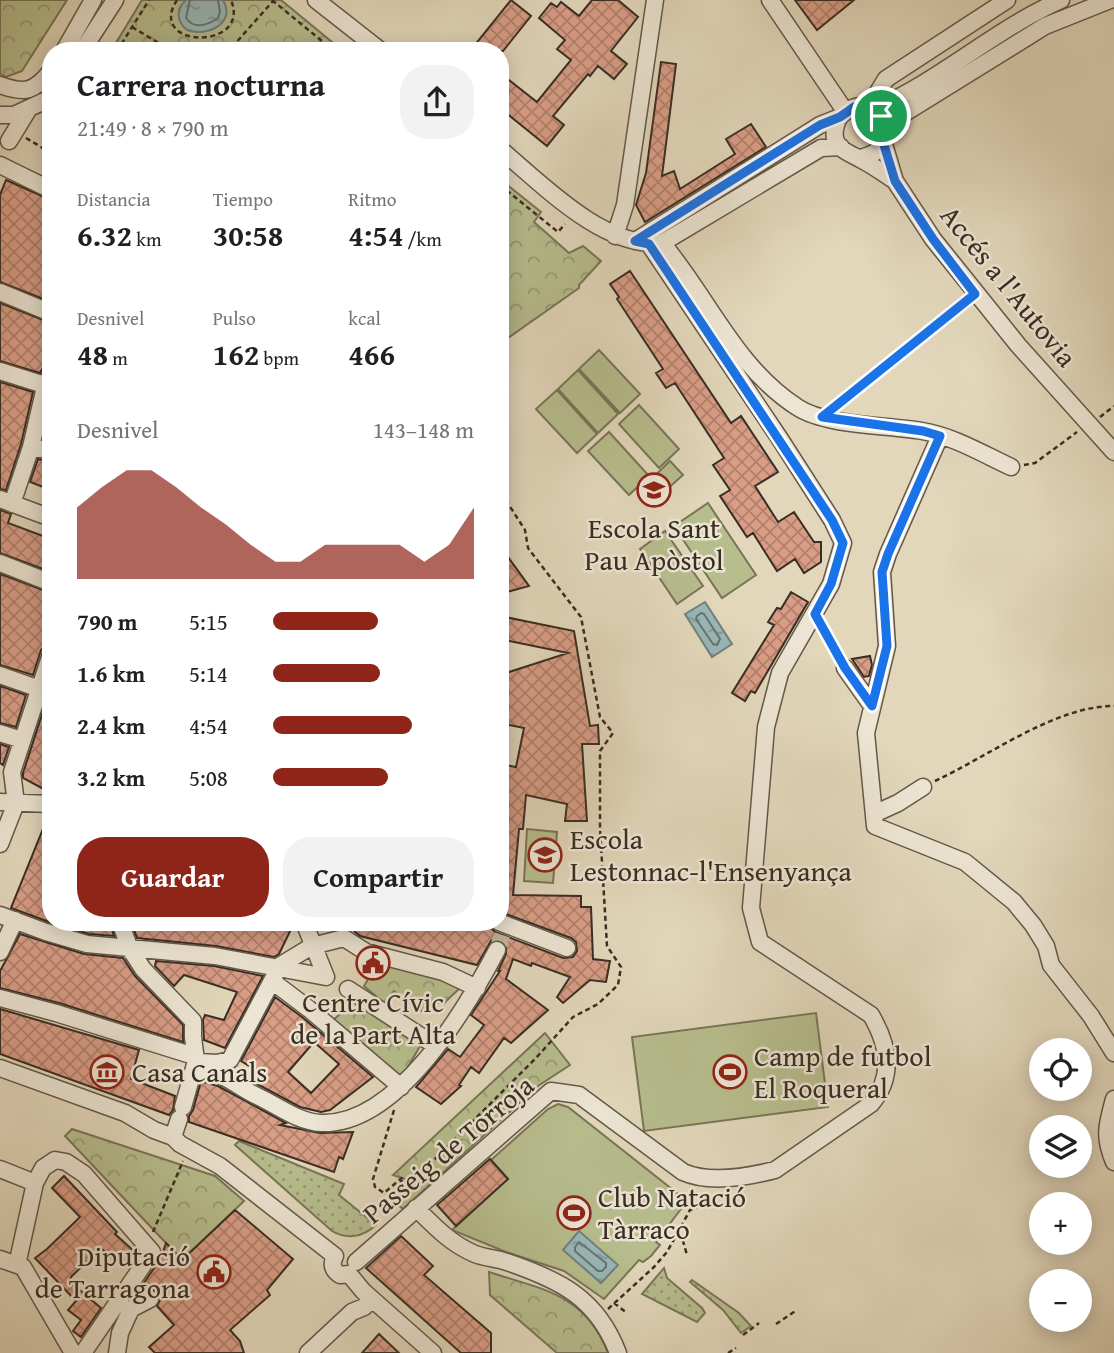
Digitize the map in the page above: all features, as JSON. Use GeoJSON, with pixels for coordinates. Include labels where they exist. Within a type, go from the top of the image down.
{"type":"FeatureCollection","features":[{"type":"Feature","properties":{"kind":"street"},"geometry":{"type":"LineString","coordinates":[[69,42],[93,0]]}},
{"type":"Feature","properties":{"kind":"street"},"geometry":{"type":"LineString","coordinates":[[87,42],[108,0]]}},
{"type":"Feature","properties":{"kind":"street"},"geometry":{"type":"LineString","coordinates":[[92,33],[115,0]]}},
{"type":"Feature","properties":{"kind":"street"},"geometry":{"type":"LineString","coordinates":[[316,0],[370,42]]}},
{"type":"Feature","properties":{"kind":"street"},"geometry":{"type":"LineString","coordinates":[[615,236],[625,205],[655,0]]}},
{"type":"Feature","properties":{"kind":"street"},"geometry":{"type":"LineString","coordinates":[[770,0],[843,114]]}},
{"type":"Feature","properties":{"kind":"street"},"geometry":{"type":"LineString","coordinates":[[871,108],[886,79],[1007,0]]}},
{"type":"Feature","properties":{"kind":"street"},"geometry":{"type":"LineString","coordinates":[[649,243],[820,125],[854,107],[871,108],[918,86],[1036,11],[1061,0]]}},
{"type":"Feature","properties":{"kind":"street"},"geometry":{"type":"LineString","coordinates":[[843,114],[835,129],[838,143],[850,156],[872,156],[900,116],[1045,26],[1110,0]]}},
{"type":"Feature","properties":{"kind":"street"},"geometry":{"type":"LineString","coordinates":[[0,85],[25,92],[42,81]]}},
{"type":"Feature","properties":{"kind":"street"},"geometry":{"type":"LineString","coordinates":[[0,115],[14,115],[41,104]]}},
{"type":"Feature","properties":{"kind":"street"},"geometry":{"type":"LineString","coordinates":[[41,104],[6,153],[42,183]]}},
{"type":"Feature","properties":{"kind":"street"},"geometry":{"type":"LineString","coordinates":[[871,108],[881,116],[895,181]]}},
{"type":"Feature","properties":{"kind":"street"},"geometry":{"type":"LineString","coordinates":[[649,243],[821,148],[841,147]]}},
{"type":"Feature","properties":{"kind":"street"},"geometry":{"type":"LineString","coordinates":[[509,156],[576,210],[615,236],[649,243],[756,372],[799,409],[822,417],[923,431],[1011,467]]}},
{"type":"Feature","properties":{"kind":"street"},"geometry":{"type":"LineString","coordinates":[[860,158],[895,181]]}},
{"type":"Feature","properties":{"kind":"street","name":"Accés a l'Autovia"},"geometry":{"type":"LineString","coordinates":[[895,181],[933,239],[975,294],[1114,452]]}},
{"type":"Feature","properties":{"kind":"street","name":"Passeig de Torroja"},"geometry":{"type":"LineString","coordinates":[[353,1268],[416,1208],[551,1091],[579,1095],[683,1172],[694,1177],[712,1178],[775,1170],[872,1104],[880,1093],[885,1078],[887,1055],[882,1033],[871,1014],[760,942],[751,908],[766,727],[771,707],[780,673],[831,584],[843,543],[832,520],[649,243]]}},
{"type":"Feature","properties":{"kind":"street"},"geometry":{"type":"LineString","coordinates":[[0,292],[42,309]]}},
{"type":"Feature","properties":{"kind":"street"},"geometry":{"type":"LineString","coordinates":[[0,371],[42,381]]}},
{"type":"Feature","properties":{"kind":"street"},"geometry":{"type":"LineString","coordinates":[[42,408],[22,479],[7,502],[42,515]]}},
{"type":"Feature","properties":{"kind":"street"},"geometry":{"type":"LineString","coordinates":[[940,436],[882,572],[887,646],[866,733],[875,826],[965,862],[1014,902],[1046,946],[1051,965],[1091,1016],[1114,1054]]}},
{"type":"Feature","properties":{"kind":"street"},"geometry":{"type":"LineString","coordinates":[[31,447],[42,449]]}},
{"type":"Feature","properties":{"kind":"street"},"geometry":{"type":"LineString","coordinates":[[0,563],[42,579]]}},
{"type":"Feature","properties":{"kind":"street"},"geometry":{"type":"LineString","coordinates":[[845,668],[872,706]]}},
{"type":"Feature","properties":{"kind":"street"},"geometry":{"type":"LineString","coordinates":[[0,675],[42,690]]}},
{"type":"Feature","properties":{"kind":"street"},"geometry":{"type":"LineString","coordinates":[[0,844],[12,772],[22,740],[42,697]]}},
{"type":"Feature","properties":{"kind":"street"},"geometry":{"type":"LineString","coordinates":[[0,733],[22,740]]}},
{"type":"Feature","properties":{"kind":"street"},"geometry":{"type":"LineString","coordinates":[[874,814],[923,787]]}},
{"type":"Feature","properties":{"kind":"street"},"geometry":{"type":"LineString","coordinates":[[8,802],[42,804]]}},
{"type":"Feature","properties":{"kind":"street"},"geometry":{"type":"LineString","coordinates":[[0,952],[8,917],[42,930]]}},
{"type":"Feature","properties":{"kind":"street"},"geometry":{"type":"LineString","coordinates":[[509,928],[567,948]]}},
{"type":"Feature","properties":{"kind":"street"},"geometry":{"type":"LineString","coordinates":[[43,931],[87,944],[215,956],[326,977],[307,931]]}},
{"type":"Feature","properties":{"kind":"street"},"geometry":{"type":"LineString","coordinates":[[123,931],[130,949],[143,969],[193,1021],[195,1063],[173,1137]]}},
{"type":"Feature","properties":{"kind":"street"},"geometry":{"type":"LineString","coordinates":[[344,939],[347,931]]}},
{"type":"Feature","properties":{"kind":"street"},"geometry":{"type":"LineString","coordinates":[[195,1063],[230,1060],[279,966],[312,946],[344,939],[366,952],[443,972],[477,988]]}},
{"type":"Feature","properties":{"kind":"street"},"geometry":{"type":"LineString","coordinates":[[0,999],[56,1013],[195,1063],[300,1118],[320,1123],[343,1121],[365,1112],[414,1075],[477,988],[497,950]]}},
{"type":"Feature","properties":{"kind":"street"},"geometry":{"type":"LineString","coordinates":[[272,981],[401,1087]]}},
{"type":"Feature","properties":{"kind":"street"},"geometry":{"type":"LineString","coordinates":[[348,989],[436,1046]]}},
{"type":"Feature","properties":{"kind":"street"},"geometry":{"type":"LineString","coordinates":[[0,1069],[125,1113],[173,1137],[220,1167],[335,1256],[340,1252],[353,1254],[353,1268],[372,1299],[433,1353]]}},
{"type":"Feature","properties":{"kind":"street"},"geometry":{"type":"LineString","coordinates":[[1114,1099],[1105,1133],[1114,1162]]}},
{"type":"Feature","properties":{"kind":"street"},"geometry":{"type":"LineString","coordinates":[[17,1265],[34,1183],[43,1168],[55,1160],[66,1162],[84,1174],[152,1252],[83,1353]]}},
{"type":"Feature","properties":{"kind":"street"},"geometry":{"type":"LineString","coordinates":[[0,1169],[34,1183]]}},
{"type":"Feature","properties":{"kind":"street"},"geometry":{"type":"LineString","coordinates":[[416,1208],[453,1242],[477,1255],[504,1261],[558,1282],[586,1300],[601,1317],[618,1353]]}},
{"type":"Feature","properties":{"kind":"street"},"geometry":{"type":"LineString","coordinates":[[0,1258],[23,1267],[73,1353]]}},
{"type":"Feature","properties":{"kind":"street"},"geometry":{"type":"LineString","coordinates":[[117,1353],[120,1333],[131,1309],[150,1299]]}},
{"type":"Feature","properties":{"kind":"street"},"geometry":{"type":"LineString","coordinates":[[308,1353],[352,1312],[364,1307],[372,1299]]}},
{"type":"Feature","properties":{"kind":"path"},"geometry":{"type":"LineString","coordinates":[[123,42],[149,0]]}},
{"type":"Feature","properties":{"kind":"path"},"geometry":{"type":"LineString","coordinates":[[177,0],[172,9],[173,24],[183,35],[196,38],[208,37],[227,28],[234,14],[231,0]]}},
{"type":"Feature","properties":{"kind":"path"},"geometry":{"type":"LineString","coordinates":[[237,42],[273,1],[323,42]]}},
{"type":"Feature","properties":{"kind":"path"},"geometry":{"type":"LineString","coordinates":[[132,27],[157,42]]}},
{"type":"Feature","properties":{"kind":"path"},"geometry":{"type":"LineString","coordinates":[[6,153],[42,153]]}},
{"type":"Feature","properties":{"kind":"path"},"geometry":{"type":"LineString","coordinates":[[509,192],[558,232],[576,210]]}},
{"type":"Feature","properties":{"kind":"path"},"geometry":{"type":"LineString","coordinates":[[822,417],[975,294]]}},
{"type":"Feature","properties":{"kind":"path"},"geometry":{"type":"LineString","coordinates":[[1011,467],[1035,463],[1114,406]]}},
{"type":"Feature","properties":{"kind":"path"},"geometry":{"type":"LineString","coordinates":[[401,1087],[373,1179],[375,1187],[384,1193],[403,1177],[395,1199],[573,1017],[598,1004],[618,985],[621,967],[607,946],[600,829],[600,751],[613,733],[600,717],[581,617],[528,548],[525,530],[509,505]]}},
{"type":"Feature","properties":{"kind":"path"},"geometry":{"type":"LineString","coordinates":[[815,614],[845,668]]}},
{"type":"Feature","properties":{"kind":"path"},"geometry":{"type":"LineString","coordinates":[[923,787],[968,766],[1038,726],[1079,710],[1114,706]]}},
{"type":"Feature","properties":{"kind":"path"},"geometry":{"type":"LineString","coordinates":[[154,1231],[189,1149]]}},
{"type":"Feature","properties":{"kind":"path"},"geometry":{"type":"LineString","coordinates":[[606,1311],[667,1252],[690,1210],[702,1205],[702,1198],[721,1188]]}},
{"type":"Feature","properties":{"kind":"path"},"geometry":{"type":"LineString","coordinates":[[675,1236],[683,1241],[687,1255]]}},
{"type":"Feature","properties":{"kind":"path"},"geometry":{"type":"LineString","coordinates":[[614,1303],[627,1313]]}},
{"type":"Feature","properties":{"kind":"path"},"geometry":{"type":"LineString","coordinates":[[776,1324],[797,1310]]}},
{"type":"Feature","properties":{"kind":"path"},"geometry":{"type":"LineString","coordinates":[[743,1335],[759,1323]]}},
{"type":"Feature","properties":{"kind":"path"},"geometry":{"type":"LineString","coordinates":[[728,1353],[736,1349]]}},
{"type":"Feature","properties":{"kind":"green space"},"geometry":{"type":"Polygon","coordinates":[[[0,0],[67,0],[22,71],[6,77],[0,74],[0,0]]]}},
{"type":"Feature","properties":{"kind":"green space"},"geometry":{"type":"Polygon","coordinates":[[[142,0],[281,0],[332,42],[116,42],[142,0]]]}},
{"type":"Feature","properties":{"kind":"green space"},"geometry":{"type":"Polygon","coordinates":[[[509,186],[541,212],[534,222],[569,253],[583,246],[601,261],[579,288],[509,337],[509,186]]]}},
{"type":"Feature","properties":{"kind":"green space"},"geometry":{"type":"Polygon","coordinates":[[[599,350],[640,394],[620,413],[579,369],[599,350]]]}},
{"type":"Feature","properties":{"kind":"green space"},"geometry":{"type":"Polygon","coordinates":[[[578,370],[618,414],[598,433],[558,389],[578,370]]]}},
{"type":"Feature","properties":{"kind":"green space"},"geometry":{"type":"Polygon","coordinates":[[[557,390],[597,434],[577,453],[536,409],[557,390]]]}},
{"type":"Feature","properties":{"kind":"green space"},"geometry":{"type":"Polygon","coordinates":[[[639,405],[679,449],[659,468],[619,424],[639,405]]]}},
{"type":"Feature","properties":{"kind":"green space"},"geometry":{"type":"Polygon","coordinates":[[[609,432],[649,476],[629,495],[588,451],[609,432]]]}},
{"type":"Feature","properties":{"kind":"green space"},"geometry":{"type":"Polygon","coordinates":[[[670,461],[683,475],[655,500],[643,487],[670,461]]]}},
{"type":"Feature","properties":{"kind":"green space"},"geometry":{"type":"Polygon","coordinates":[[[708,503],[756,575],[722,598],[674,526],[708,503]]]}},
{"type":"Feature","properties":{"kind":"green space"},"geometry":{"type":"Polygon","coordinates":[[[665,531],[703,586],[677,604],[640,549],[665,531]]]}},
{"type":"Feature","properties":{"kind":"green space"},"geometry":{"type":"Polygon","coordinates":[[[527,829],[557,832],[553,883],[524,881],[527,829]]]}},
{"type":"Feature","properties":{"kind":"green space"},"geometry":{"type":"Polygon","coordinates":[[[379,961],[442,976],[461,987],[443,1004],[433,1000],[423,1012],[394,991],[384,1003],[364,986],[379,961]]]}},
{"type":"Feature","properties":{"kind":"green space"},"geometry":{"type":"Polygon","coordinates":[[[349,1006],[360,1013],[364,1009],[420,1046],[401,1079],[332,1021],[349,1006]]]}},
{"type":"Feature","properties":{"kind":"green space","name":"Camp de futbol El Roqueral"},"geometry":{"type":"Polygon","coordinates":[[[816,1013],[828,1107],[644,1131],[632,1037],[816,1013]]]}},
{"type":"Feature","properties":{"kind":"green space"},"geometry":{"type":"Polygon","coordinates":[[[545,1033],[570,1065],[538,1086],[403,1209],[394,1202],[408,1180],[393,1175],[545,1033]]]}},
{"type":"Feature","properties":{"kind":"green space","name":"Club Natació Tàrraco"},"geometry":{"type":"Polygon","coordinates":[[[558,1104],[568,1107],[687,1201],[656,1242],[660,1245],[651,1256],[643,1262],[639,1260],[604,1299],[564,1271],[452,1230],[508,1179],[491,1160],[548,1109],[558,1104]]]}},
{"type":"Feature","properties":{"kind":"green space"},"geometry":{"type":"Polygon","coordinates":[[[72,1129],[215,1176],[244,1201],[182,1260],[65,1136],[72,1129]]]}},
{"type":"Feature","properties":{"kind":"green space"},"geometry":{"type":"Polygon","coordinates":[[[239,1141],[344,1184],[339,1195],[376,1225],[355,1236],[343,1236],[332,1231],[235,1145],[239,1141]]]}},
{"type":"Feature","properties":{"kind":"green space"},"geometry":{"type":"Polygon","coordinates":[[[664,1268],[667,1278],[702,1308],[705,1313],[697,1322],[642,1294],[664,1268]]]}},
{"type":"Feature","properties":{"kind":"green space"},"geometry":{"type":"Polygon","coordinates":[[[489,1272],[545,1290],[575,1306],[599,1333],[608,1353],[557,1353],[490,1295],[489,1272]]]}},
{"type":"Feature","properties":{"kind":"green space"},"geometry":{"type":"Polygon","coordinates":[[[692,1280],[739,1313],[751,1326],[741,1333],[723,1310],[690,1282],[692,1280]]]}},
{"type":"Feature","properties":{"kind":"water"},"geometry":{"type":"Polygon","coordinates":[[[186,0],[223,0],[226,16],[223,22],[210,30],[187,30],[179,15],[180,7],[186,0]]]}},
{"type":"Feature","properties":{"kind":"water"},"geometry":{"type":"Polygon","coordinates":[[[705,602],[732,644],[712,657],[685,614],[705,602]]]}},
{"type":"Feature","properties":{"kind":"water"},"geometry":{"type":"Polygon","coordinates":[[[579,1231],[618,1265],[601,1283],[563,1250],[579,1231]]]}},
{"type":"Feature","properties":{"kind":"building"},"geometry":{"type":"Polygon","coordinates":[[[511,0],[531,16],[509,44],[477,42],[511,0]]]}},
{"type":"Feature","properties":{"kind":"building"},"geometry":{"type":"Polygon","coordinates":[[[592,0],[618,0],[638,17],[611,51],[627,64],[614,79],[598,66],[590,76],[588,74],[553,116],[564,125],[547,146],[509,115],[509,80],[537,102],[571,60],[557,49],[565,40],[539,18],[551,3],[557,7],[561,2],[579,16],[592,0]]]}},
{"type":"Feature","properties":{"kind":"building"},"geometry":{"type":"Polygon","coordinates":[[[795,0],[854,0],[817,30],[795,0]]]}},
{"type":"Feature","properties":{"kind":"building"},"geometry":{"type":"Polygon","coordinates":[[[661,62],[676,64],[662,176],[674,171],[680,189],[735,154],[726,139],[751,124],[766,147],[645,222],[636,205],[646,173],[661,62]]]}},
{"type":"Feature","properties":{"kind":"building"},"geometry":{"type":"Polygon","coordinates":[[[6,180],[42,196],[42,298],[0,282],[0,195],[6,180]]]}},
{"type":"Feature","properties":{"kind":"building"},"geometry":{"type":"Polygon","coordinates":[[[630,271],[731,423],[741,416],[778,472],[755,486],[778,522],[794,512],[814,542],[821,542],[821,562],[804,573],[795,559],[777,571],[753,533],[747,537],[720,496],[730,490],[713,465],[724,458],[675,383],[666,388],[656,373],[663,369],[610,284],[630,271]]]}},
{"type":"Feature","properties":{"kind":"building"},"geometry":{"type":"Polygon","coordinates":[[[0,303],[42,319],[40,373],[0,361],[0,303]]]}},
{"type":"Feature","properties":{"kind":"building"},"geometry":{"type":"Polygon","coordinates":[[[0,382],[33,392],[21,444],[6,490],[0,489],[0,382]]]}},
{"type":"Feature","properties":{"kind":"building"},"geometry":{"type":"Polygon","coordinates":[[[38,459],[42,460],[42,487],[30,482],[38,459]]]}},
{"type":"Feature","properties":{"kind":"building"},"geometry":{"type":"Polygon","coordinates":[[[0,510],[11,514],[8,523],[42,536],[42,569],[0,553],[0,510]]]}},
{"type":"Feature","properties":{"kind":"building"},"geometry":{"type":"Polygon","coordinates":[[[509,558],[529,586],[509,592],[509,558]]]}},
{"type":"Feature","properties":{"kind":"building"},"geometry":{"type":"Polygon","coordinates":[[[0,574],[42,590],[42,649],[33,675],[0,665],[0,574]]]}},
{"type":"Feature","properties":{"kind":"building"},"geometry":{"type":"Polygon","coordinates":[[[791,592],[808,602],[755,693],[751,691],[745,701],[732,693],[774,625],[768,622],[777,608],[781,609],[791,592]]]}},
{"type":"Feature","properties":{"kind":"building"},"geometry":{"type":"Polygon","coordinates":[[[509,618],[574,631],[590,726],[598,725],[599,744],[582,744],[587,821],[565,821],[567,804],[526,795],[523,829],[519,829],[513,895],[581,896],[581,907],[591,907],[593,959],[610,961],[606,982],[590,980],[563,1003],[557,997],[570,977],[513,959],[506,979],[548,1010],[511,1043],[504,1038],[479,1073],[471,1067],[459,1085],[461,1086],[441,1104],[416,1087],[448,1049],[460,1057],[484,1025],[471,1015],[500,971],[506,945],[497,940],[491,941],[477,965],[360,936],[354,931],[494,931],[563,958],[573,957],[577,951],[576,942],[571,938],[509,915],[509,766],[516,767],[524,728],[509,725],[509,672],[568,653],[509,641],[509,618]]]}},
{"type":"Feature","properties":{"kind":"building"},"geometry":{"type":"Polygon","coordinates":[[[870,656],[872,665],[869,676],[864,677],[852,659],[870,656]]]}},
{"type":"Feature","properties":{"kind":"building"},"geometry":{"type":"Polygon","coordinates":[[[0,686],[26,695],[16,727],[0,723],[0,686]]]}},
{"type":"Feature","properties":{"kind":"building"},"geometry":{"type":"Polygon","coordinates":[[[42,714],[42,788],[23,778],[42,714]]]}},
{"type":"Feature","properties":{"kind":"building"},"geometry":{"type":"Polygon","coordinates":[[[0,744],[9,747],[3,765],[0,763],[0,744]]]}},
{"type":"Feature","properties":{"kind":"building"},"geometry":{"type":"Polygon","coordinates":[[[42,831],[42,919],[11,908],[42,831]]]}},
{"type":"Feature","properties":{"kind":"building"},"geometry":{"type":"Polygon","coordinates":[[[79,931],[113,931],[114,936],[79,931]]]}},
{"type":"Feature","properties":{"kind":"building"},"geometry":{"type":"Polygon","coordinates":[[[134,931],[290,931],[279,954],[274,957],[216,946],[137,938],[134,931]]]}},
{"type":"Feature","properties":{"kind":"building"},"geometry":{"type":"Polygon","coordinates":[[[20,934],[84,954],[123,958],[135,976],[183,1025],[183,1042],[59,1003],[0,988],[0,971],[20,934]]]}},
{"type":"Feature","properties":{"kind":"building"},"geometry":{"type":"Polygon","coordinates":[[[156,961],[214,966],[263,976],[225,1048],[204,1040],[203,1020],[205,1015],[224,1020],[237,992],[184,975],[174,986],[155,966],[156,961]]]}},
{"type":"Feature","properties":{"kind":"building"},"geometry":{"type":"Polygon","coordinates":[[[275,997],[373,1077],[330,1110],[321,1112],[300,1107],[255,1083],[262,1074],[241,1061],[275,997]],[[314,1042],[288,1072],[311,1093],[339,1064],[314,1042]]]}},
{"type":"Feature","properties":{"kind":"building"},"geometry":{"type":"Polygon","coordinates":[[[0,1009],[139,1050],[131,1079],[175,1096],[173,1110],[169,1115],[0,1054],[0,1009]]]}},
{"type":"Feature","properties":{"kind":"building"},"geometry":{"type":"Polygon","coordinates":[[[201,1081],[218,1086],[286,1123],[280,1125],[320,1133],[353,1132],[343,1159],[339,1157],[334,1172],[189,1122],[201,1081]]]}},
{"type":"Feature","properties":{"kind":"building"},"geometry":{"type":"Polygon","coordinates":[[[490,1159],[508,1179],[456,1226],[437,1205],[490,1159]]]}},
{"type":"Feature","properties":{"kind":"building"},"geometry":{"type":"Polygon","coordinates":[[[64,1176],[117,1232],[115,1234],[135,1252],[122,1267],[101,1248],[72,1276],[69,1281],[101,1308],[81,1337],[73,1331],[81,1320],[68,1310],[76,1301],[35,1258],[80,1217],[52,1188],[64,1176]]]}},
{"type":"Feature","properties":{"kind":"building","name":"Diputació de Tarragona"},"geometry":{"type":"Polygon","coordinates":[[[235,1210],[293,1259],[267,1290],[270,1295],[230,1330],[240,1341],[244,1353],[155,1353],[149,1347],[174,1325],[157,1306],[159,1294],[155,1290],[143,1291],[141,1287],[161,1258],[166,1243],[182,1260],[235,1210]]]}},
{"type":"Feature","properties":{"kind":"building"},"geometry":{"type":"Polygon","coordinates":[[[401,1236],[433,1266],[424,1275],[491,1333],[491,1353],[461,1353],[366,1268],[401,1236]]]}},
{"type":"Feature","properties":{"kind":"building"},"geometry":{"type":"Polygon","coordinates":[[[379,1334],[399,1353],[362,1353],[379,1334]]]}},
{"type":"Feature","properties":{"kind":"tunnel"},"geometry":{"type":"LineString","coordinates":[[497,950],[504,931]]}},
{"type":"Feature","properties":{"kind":"place","name":"Escola Sant Pau Apòstol"},"geometry":{"type":"Point","coordinates":[654,490]}},
{"type":"Feature","properties":{"kind":"place","name":"Escola Lestonnac-l'Ensenyança"},"geometry":{"type":"Point","coordinates":[545,855]}},
{"type":"Feature","properties":{"kind":"place","name":"Centre Cívic de la Part Alta"},"geometry":{"type":"Point","coordinates":[373,963]}},
{"type":"Feature","properties":{"kind":"place","name":"Casa Canals"},"geometry":{"type":"Point","coordinates":[107,1072]}},
{"type":"Feature","properties":{"kind":"place","name":"Camp de futbol El Roqueral"},"geometry":{"type":"Point","coordinates":[730,1072]}},
{"type":"Feature","properties":{"kind":"place","name":"Club Natació Tàrraco"},"geometry":{"type":"Point","coordinates":[574,1213]}},
{"type":"Feature","properties":{"kind":"place","name":"Diputació de Tarragona"},"geometry":{"type":"Point","coordinates":[214,1272]}},
{"type":"Feature","properties":{"kind":"route"},"geometry":{"type":"LineString","coordinates":[[862,106],[874,109],[881,116],[886,124],[884,145],[895,181],[933,239],[975,294],[822,417],[923,431],[940,436],[882,572],[887,646],[872,706],[845,668],[815,614],[831,584],[843,543],[832,520],[649,244],[635,241],[820,125],[840,117],[845,111],[862,106]]}}]}
